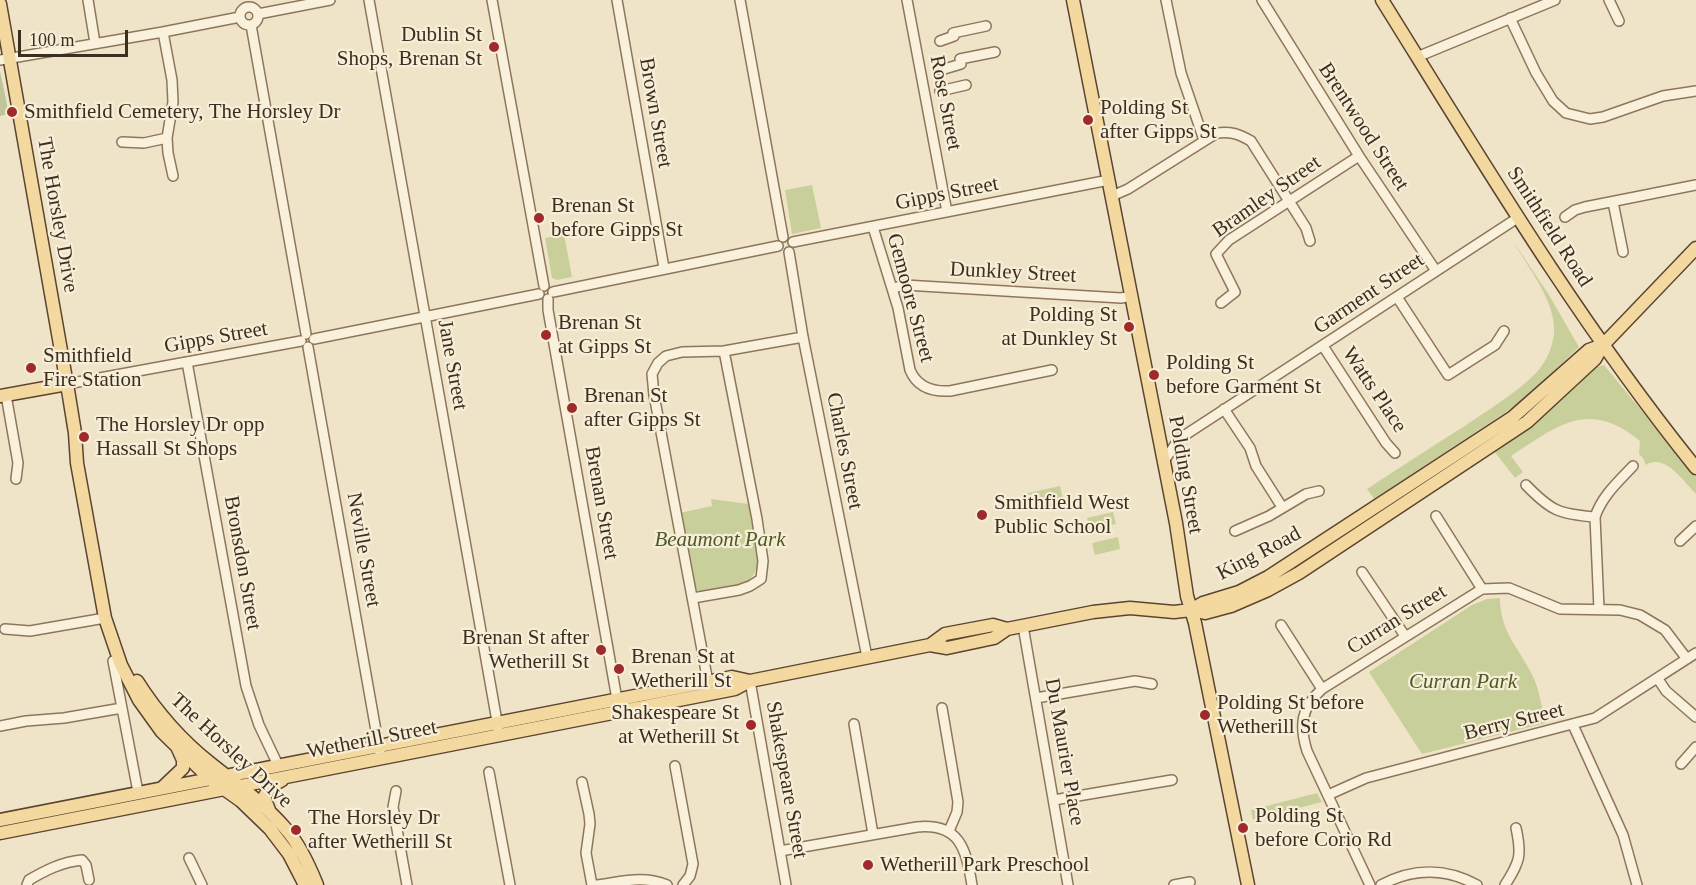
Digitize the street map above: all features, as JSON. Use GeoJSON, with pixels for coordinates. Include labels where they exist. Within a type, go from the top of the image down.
{"type":"FeatureCollection","features":[{"type":"Feature","properties":{"kind":"main road","name":"Polding Street"},"geometry":{"type":"LineString","coordinates":[[1073,0],[1176,524],[1181,566],[1248,885]]}},
{"type":"Feature","properties":{"kind":"main road","name":"Smithfield Road"},"geometry":{"type":"LineString","coordinates":[[1382,0],[1603,345],[1696,468]]}},
{"type":"Feature","properties":{"kind":"main road","name":"The Horsley Drive"},"geometry":{"type":"LineString","coordinates":[[0,4],[4,59],[67,384],[77,463],[105,618],[114,648],[130,684],[151,718],[175,746],[210,779],[241,801],[270,829],[289,854],[305,885]]}},
{"type":"Feature","properties":{"kind":"main road","name":"King Road"},"geometry":{"type":"LineString","coordinates":[[1191,610],[1205,613],[1231,606],[1299,573],[1527,422],[1595,359],[1603,345],[1696,248]]}},
{"type":"Feature","properties":{"kind":"main road"},"geometry":{"type":"LineString","coordinates":[[3,395],[67,384]]}},
{"type":"Feature","properties":{"kind":"main road","name":"The Horsley Drive"},"geometry":{"type":"LineString","coordinates":[[75,433],[84,459],[113,622],[124,656],[137,681],[153,705],[189,744],[269,810],[295,841],[308,863],[316,885]]}},
{"type":"Feature","properties":{"kind":"main road","name":"Wetherill Street"},"geometry":{"type":"LineString","coordinates":[[0,833],[735,689],[750,681],[930,645],[945,634],[954,632],[993,625],[1007,630],[1110,609],[1130,608],[1174,612],[1191,610]]}},
{"type":"Feature","properties":{"kind":"main road","name":"Wetherill Street"},"geometry":{"type":"LineString","coordinates":[[0,820],[732,677],[750,681]]}},
{"type":"Feature","properties":{"kind":"main road"},"geometry":{"type":"LineString","coordinates":[[161,788],[183,768],[183,760],[175,746]]}},
{"type":"Feature","properties":{"kind":"main road"},"geometry":{"type":"LineString","coordinates":[[269,810],[264,801],[267,791],[276,783],[295,775]]}},
{"type":"Feature","properties":{"kind":"street"},"geometry":{"type":"LineString","coordinates":[[88,0],[95,43]]}},
{"type":"Feature","properties":{"kind":"street"},"geometry":{"type":"LineString","coordinates":[[258,14],[330,0]]}},
{"type":"Feature","properties":{"kind":"street","name":"Jane Street"},"geometry":{"type":"LineString","coordinates":[[369,0],[500,736]]}},
{"type":"Feature","properties":{"kind":"street","name":"Brenan Street"},"geometry":{"type":"LineString","coordinates":[[492,0],[620,712]]}},
{"type":"Feature","properties":{"kind":"street","name":"Brown Street"},"geometry":{"type":"LineString","coordinates":[[617,0],[664,268]]}},
{"type":"Feature","properties":{"kind":"street"},"geometry":{"type":"LineString","coordinates":[[740,0],[780,242],[782,252],[789,252],[793,247],[793,242],[788,237],[780,242]]}},
{"type":"Feature","properties":{"kind":"street","name":"Rose Street"},"geometry":{"type":"LineString","coordinates":[[907,0],[947,212]]}},
{"type":"Feature","properties":{"kind":"street"},"geometry":{"type":"LineString","coordinates":[[1166,0],[1181,73],[1204,140]]}},
{"type":"Feature","properties":{"kind":"street","name":"Brentwood Street"},"geometry":{"type":"LineString","coordinates":[[1262,0],[1359,156],[1436,271]]}},
{"type":"Feature","properties":{"kind":"street"},"geometry":{"type":"LineString","coordinates":[[1417,57],[1555,0]]}},
{"type":"Feature","properties":{"kind":"street"},"geometry":{"type":"LineString","coordinates":[[1609,0],[1619,21]]}},
{"type":"Feature","properties":{"kind":"street"},"geometry":{"type":"LineString","coordinates":[[240,17],[248,3],[258,14]]}},
{"type":"Feature","properties":{"kind":"street"},"geometry":{"type":"LineString","coordinates":[[240,17],[245,24],[251,25],[255,23],[258,14]]}},
{"type":"Feature","properties":{"kind":"street"},"geometry":{"type":"LineString","coordinates":[[4,59],[240,17]]}},
{"type":"Feature","properties":{"kind":"street"},"geometry":{"type":"LineString","coordinates":[[1510,18],[1536,73],[1553,101],[1566,113],[1590,119],[1603,117],[1663,96],[1696,91]]}},
{"type":"Feature","properties":{"kind":"street","name":"Neville Street"},"geometry":{"type":"LineString","coordinates":[[251,25],[381,759]]}},
{"type":"Feature","properties":{"kind":"street"},"geometry":{"type":"LineString","coordinates":[[940,41],[986,26]]}},
{"type":"Feature","properties":{"kind":"street"},"geometry":{"type":"LineString","coordinates":[[163,32],[173,91],[167,138],[173,177]]}},
{"type":"Feature","properties":{"kind":"street"},"geometry":{"type":"LineString","coordinates":[[941,70],[995,52]]}},
{"type":"Feature","properties":{"kind":"street"},"geometry":{"type":"LineString","coordinates":[[940,92],[966,85]]}},
{"type":"Feature","properties":{"kind":"street"},"geometry":{"type":"LineString","coordinates":[[1112,196],[1128,189],[1217,133],[1239,134],[1251,141],[1306,228],[1310,241]]}},
{"type":"Feature","properties":{"kind":"street"},"geometry":{"type":"LineString","coordinates":[[122,142],[144,142],[167,138]]}},
{"type":"Feature","properties":{"kind":"street","name":"Bramley Street"},"geometry":{"type":"LineString","coordinates":[[1221,303],[1235,292],[1216,254],[1229,240],[1359,156]]}},
{"type":"Feature","properties":{"kind":"street","name":"Gipps Street"},"geometry":{"type":"LineString","coordinates":[[793,242],[1109,180]]}},
{"type":"Feature","properties":{"kind":"street"},"geometry":{"type":"LineString","coordinates":[[1565,217],[1585,207],[1696,186]]}},
{"type":"Feature","properties":{"kind":"street"},"geometry":{"type":"LineString","coordinates":[[1613,202],[1623,252]]}},
{"type":"Feature","properties":{"kind":"street","name":"Garment Street"},"geometry":{"type":"LineString","coordinates":[[1163,461],[1179,439],[1519,217]]}},
{"type":"Feature","properties":{"kind":"street","name":"Gemoore Street"},"geometry":{"type":"LineString","coordinates":[[873,227],[893,288],[910,370],[914,378],[927,388],[950,391],[1052,370]]}},
{"type":"Feature","properties":{"kind":"street","name":"Gipps Street"},"geometry":{"type":"LineString","coordinates":[[67,384],[307,341],[546,293],[780,242]]}},
{"type":"Feature","properties":{"kind":"street","name":"Charles Street"},"geometry":{"type":"LineString","coordinates":[[789,252],[803,338],[867,657]]}},
{"type":"Feature","properties":{"kind":"street","name":"Dunkley Street"},"geometry":{"type":"LineString","coordinates":[[893,288],[905,285],[1121,298],[1132,296]]}},
{"type":"Feature","properties":{"kind":"street"},"geometry":{"type":"LineString","coordinates":[[1397,297],[1448,375],[1495,345],[1504,331]]}},
{"type":"Feature","properties":{"kind":"street"},"geometry":{"type":"LineString","coordinates":[[708,682],[652,374],[661,359],[674,353],[724,351],[803,338]]}},
{"type":"Feature","properties":{"kind":"street","name":"Watts Place"},"geometry":{"type":"LineString","coordinates":[[1323,346],[1386,443],[1395,453]]}},
{"type":"Feature","properties":{"kind":"street"},"geometry":{"type":"LineString","coordinates":[[693,598],[750,586],[761,579],[763,570],[757,519],[724,351]]}},
{"type":"Feature","properties":{"kind":"street","name":"Bronsdon Street"},"geometry":{"type":"LineString","coordinates":[[187,362],[246,686],[259,725],[278,765]]}},
{"type":"Feature","properties":{"kind":"street"},"geometry":{"type":"LineString","coordinates":[[3,395],[18,463],[16,479]]}},
{"type":"Feature","properties":{"kind":"street"},"geometry":{"type":"LineString","coordinates":[[1224,409],[1250,448],[1256,466],[1282,507]]}},
{"type":"Feature","properties":{"kind":"street"},"geometry":{"type":"LineString","coordinates":[[1158,432],[1166,439],[1179,439]]}},
{"type":"Feature","properties":{"kind":"street"},"geometry":{"type":"LineString","coordinates":[[1599,609],[1594,517],[1607,493],[1634,466]]}},
{"type":"Feature","properties":{"kind":"street"},"geometry":{"type":"LineString","coordinates":[[1526,485],[1541,501],[1558,511],[1569,515],[1594,517]]}},
{"type":"Feature","properties":{"kind":"street"},"geometry":{"type":"LineString","coordinates":[[1235,531],[1269,516],[1306,494],[1318,491]]}},
{"type":"Feature","properties":{"kind":"street"},"geometry":{"type":"LineString","coordinates":[[1436,516],[1482,589],[1509,588],[1560,609],[1620,610],[1648,618],[1665,630],[1687,659]]}},
{"type":"Feature","properties":{"kind":"street"},"geometry":{"type":"LineString","coordinates":[[1680,540],[1696,526]]}},
{"type":"Feature","properties":{"kind":"street"},"geometry":{"type":"LineString","coordinates":[[1362,572],[1405,636]]}},
{"type":"Feature","properties":{"kind":"street","name":"Curran Street"},"geometry":{"type":"LineString","coordinates":[[1370,885],[1307,751],[1301,726],[1308,706],[1322,689],[1482,589]]}},
{"type":"Feature","properties":{"kind":"street"},"geometry":{"type":"LineString","coordinates":[[5,629],[30,631],[105,618]]}},
{"type":"Feature","properties":{"kind":"street","name":"Du Maurier Place"},"geometry":{"type":"LineString","coordinates":[[1023,626],[1068,885]]}},
{"type":"Feature","properties":{"kind":"street"},"geometry":{"type":"LineString","coordinates":[[1281,626],[1322,689]]}},
{"type":"Feature","properties":{"kind":"street","name":"Berry Street"},"geometry":{"type":"LineString","coordinates":[[1328,795],[1366,778],[1573,725],[1604,714],[1696,653]]}},
{"type":"Feature","properties":{"kind":"street"},"geometry":{"type":"LineString","coordinates":[[113,661],[138,792]]}},
{"type":"Feature","properties":{"kind":"street"},"geometry":{"type":"LineString","coordinates":[[1658,679],[1666,691],[1696,717]]}},
{"type":"Feature","properties":{"kind":"street","name":"Shakespeare Street"},"geometry":{"type":"LineString","coordinates":[[750,681],[786,885]]}},
{"type":"Feature","properties":{"kind":"street"},"geometry":{"type":"LineString","coordinates":[[1036,698],[1135,681],[1152,684]]}},
{"type":"Feature","properties":{"kind":"street"},"geometry":{"type":"LineString","coordinates":[[0,726],[122,708]]}},
{"type":"Feature","properties":{"kind":"street"},"geometry":{"type":"LineString","coordinates":[[942,708],[958,802],[957,812],[949,831]]}},
{"type":"Feature","properties":{"kind":"street"},"geometry":{"type":"LineString","coordinates":[[854,724],[873,834]]}},
{"type":"Feature","properties":{"kind":"street"},"geometry":{"type":"LineString","coordinates":[[1573,725],[1623,835],[1637,885]]}},
{"type":"Feature","properties":{"kind":"street"},"geometry":{"type":"LineString","coordinates":[[1681,764],[1696,747]]}},
{"type":"Feature","properties":{"kind":"street"},"geometry":{"type":"LineString","coordinates":[[675,766],[693,864],[690,876],[683,885]]}},
{"type":"Feature","properties":{"kind":"street"},"geometry":{"type":"LineString","coordinates":[[489,772],[510,885]]}},
{"type":"Feature","properties":{"kind":"street"},"geometry":{"type":"LineString","coordinates":[[1054,800],[1172,780]]}},
{"type":"Feature","properties":{"kind":"street"},"geometry":{"type":"LineString","coordinates":[[582,782],[590,824],[585,853],[592,885]]}},
{"type":"Feature","properties":{"kind":"street"},"geometry":{"type":"LineString","coordinates":[[396,791],[393,807],[407,885]]}},
{"type":"Feature","properties":{"kind":"street"},"geometry":{"type":"LineString","coordinates":[[780,851],[873,834],[929,826],[939,827],[949,831],[964,850],[972,885]]}},
{"type":"Feature","properties":{"kind":"street"},"geometry":{"type":"LineString","coordinates":[[1505,885],[1515,870],[1520,856],[1516,828]]}},
{"type":"Feature","properties":{"kind":"street"},"geometry":{"type":"LineString","coordinates":[[189,858],[202,885]]}},
{"type":"Feature","properties":{"kind":"street"},"geometry":{"type":"LineString","coordinates":[[27,885],[28,880],[68,861],[82,860],[86,865],[89,880]]}},
{"type":"Feature","properties":{"kind":"street"},"geometry":{"type":"LineString","coordinates":[[1381,885],[1406,874],[1432,872],[1456,875],[1477,885]]}},
{"type":"Feature","properties":{"kind":"street"},"geometry":{"type":"LineString","coordinates":[[597,885],[641,879],[654,880],[668,885]]}},
{"type":"Feature","properties":{"kind":"street"},"geometry":{"type":"LineString","coordinates":[[1174,885],[1190,882]]}},
{"type":"Feature","properties":{"kind":"green space"},"geometry":{"type":"Polygon","coordinates":[[[0,71],[9,114],[0,116],[0,71]]]}},
{"type":"Feature","properties":{"kind":"green space"},"geometry":{"type":"Polygon","coordinates":[[[812,185],[821,228],[792,234],[785,190],[812,185]]]}},
{"type":"Feature","properties":{"kind":"green space"},"geometry":{"type":"Polygon","coordinates":[[[564,234],[572,277],[557,280],[552,278],[545,238],[564,234]]]}},
{"type":"Feature","properties":{"kind":"green space"},"geometry":{"type":"Polygon","coordinates":[[[1513,241],[1549,295],[1579,347],[1521,402],[1374,499],[1367,489],[1510,395],[1528,381],[1544,363],[1552,345],[1553,316],[1538,282],[1513,241]]]}},
{"type":"Feature","properties":{"kind":"green space"},"geometry":{"type":"Polygon","coordinates":[[[1604,365],[1696,477],[1696,494],[1667,465],[1653,462],[1646,465],[1639,454],[1640,441],[1621,428],[1605,421],[1589,419],[1574,421],[1528,445],[1511,456],[1523,472],[1515,478],[1494,451],[1593,368],[1604,365]]]}},
{"type":"Feature","properties":{"kind":"green space"},"geometry":{"type":"Polygon","coordinates":[[[1060,486],[1064,503],[1031,510],[1028,493],[1060,486]]]}},
{"type":"Feature","properties":{"kind":"green space","name":"Beaumont Park"},"geometry":{"type":"Polygon","coordinates":[[[711,499],[749,504],[758,560],[756,570],[750,579],[741,585],[700,593],[694,586],[680,513],[712,506],[711,499]]]}},
{"type":"Feature","properties":{"kind":"green space"},"geometry":{"type":"Polygon","coordinates":[[[1113,512],[1116,524],[1090,530],[1087,518],[1113,512]]]}},
{"type":"Feature","properties":{"kind":"green space"},"geometry":{"type":"Polygon","coordinates":[[[1118,537],[1120,549],[1095,555],[1092,543],[1118,537]]]}},
{"type":"Feature","properties":{"kind":"green space","name":"Curran Park"},"geometry":{"type":"Polygon","coordinates":[[[1500,598],[1504,622],[1535,681],[1546,723],[1422,754],[1369,672],[1472,605],[1487,599],[1500,598]]]}},
{"type":"Feature","properties":{"kind":"green space"},"geometry":{"type":"Polygon","coordinates":[[[1317,793],[1322,802],[1253,820],[1251,810],[1317,793]]]}},
{"type":"Feature","properties":{"kind":"place","name":"Dublin St Shops, Brenan St"},"geometry":{"type":"Point","coordinates":[494,47]}},
{"type":"Feature","properties":{"kind":"place","name":"Smithfield Cemetery, The Horsley Dr"},"geometry":{"type":"Point","coordinates":[12,112]}},
{"type":"Feature","properties":{"kind":"place","name":"Polding St after Gipps St"},"geometry":{"type":"Point","coordinates":[1088,120]}},
{"type":"Feature","properties":{"kind":"place","name":"Brenan St before Gipps St"},"geometry":{"type":"Point","coordinates":[539,218]}},
{"type":"Feature","properties":{"kind":"place","name":"Polding St at Dunkley St"},"geometry":{"type":"Point","coordinates":[1129,327]}},
{"type":"Feature","properties":{"kind":"place","name":"Brenan St at Gipps St"},"geometry":{"type":"Point","coordinates":[546,335]}},
{"type":"Feature","properties":{"kind":"place","name":"Smithfield Fire Station"},"geometry":{"type":"Point","coordinates":[31,368]}},
{"type":"Feature","properties":{"kind":"place","name":"Polding St before Garment St"},"geometry":{"type":"Point","coordinates":[1154,375]}},
{"type":"Feature","properties":{"kind":"place","name":"Brenan St after Gipps St"},"geometry":{"type":"Point","coordinates":[572,408]}},
{"type":"Feature","properties":{"kind":"place","name":"The Horsley Dr opp Hassall St Shops"},"geometry":{"type":"Point","coordinates":[84,437]}},
{"type":"Feature","properties":{"kind":"place","name":"Smithfield West Public School"},"geometry":{"type":"Point","coordinates":[982,515]}},
{"type":"Feature","properties":{"kind":"place","name":"Brenan St after Wetherill St"},"geometry":{"type":"Point","coordinates":[601,650]}},
{"type":"Feature","properties":{"kind":"place","name":"Brenan St at Wetherill St"},"geometry":{"type":"Point","coordinates":[619,669]}},
{"type":"Feature","properties":{"kind":"place","name":"Polding St before Wetherill St"},"geometry":{"type":"Point","coordinates":[1205,715]}},
{"type":"Feature","properties":{"kind":"place","name":"Shakespeare St at Wetherill St"},"geometry":{"type":"Point","coordinates":[751,725]}},
{"type":"Feature","properties":{"kind":"place","name":"Polding St before Corio Rd"},"geometry":{"type":"Point","coordinates":[1243,828]}},
{"type":"Feature","properties":{"kind":"place","name":"The Horsley Dr after Wetherill St"},"geometry":{"type":"Point","coordinates":[296,830]}},
{"type":"Feature","properties":{"kind":"place","name":"Wetherill Park Preschool"},"geometry":{"type":"Point","coordinates":[868,865]}}]}
